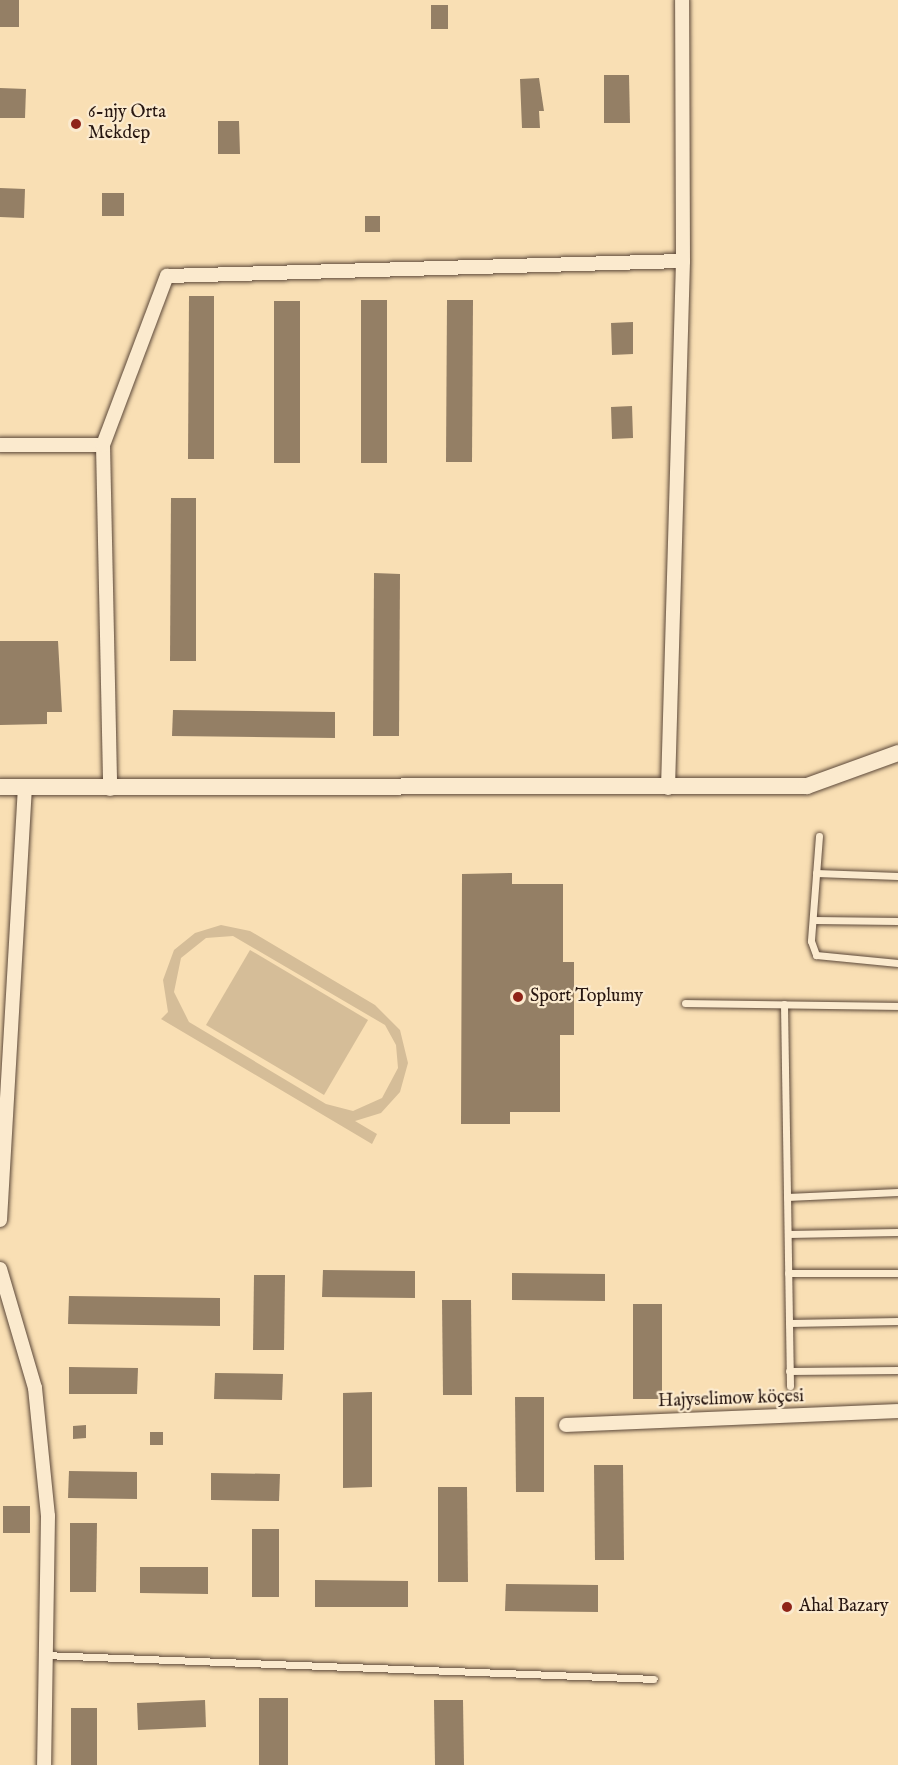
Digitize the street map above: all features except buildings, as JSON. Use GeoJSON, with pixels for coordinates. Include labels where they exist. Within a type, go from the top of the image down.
{"type":"FeatureCollection","features":[{"type":"Feature","properties":{"kind":"street"},"geometry":{"type":"LineString","coordinates":[[668,788],[683,261],[682,0]]}},
{"type":"Feature","properties":{"kind":"street"},"geometry":{"type":"LineString","coordinates":[[110,789],[103,445],[167,276],[683,261]]}},
{"type":"Feature","properties":{"kind":"street"},"geometry":{"type":"LineString","coordinates":[[0,445],[103,445]]}},
{"type":"Feature","properties":{"kind":"street"},"geometry":{"type":"LineString","coordinates":[[0,787],[110,789],[807,786],[898,753]]}},
{"type":"Feature","properties":{"kind":"street"},"geometry":{"type":"LineString","coordinates":[[859,769],[898,768]]}},
{"type":"Feature","properties":{"kind":"street"},"geometry":{"type":"LineString","coordinates":[[0,1220],[25,788]]}},
{"type":"Feature","properties":{"kind":"street"},"geometry":{"type":"LineString","coordinates":[[0,1269],[35,1388],[48,1516],[44,1765]]}},
{"type":"Feature","properties":{"kind":"street","name":"Hajyselimow köçesi"},"geometry":{"type":"LineString","coordinates":[[566,1425],[898,1411]]}},
{"type":"Feature","properties":{"kind":"lane"},"geometry":{"type":"LineString","coordinates":[[819,836],[814,920],[816,955],[898,963]]}},
{"type":"Feature","properties":{"kind":"lane"},"geometry":{"type":"LineString","coordinates":[[816,873],[898,876]]}},
{"type":"Feature","properties":{"kind":"lane"},"geometry":{"type":"LineString","coordinates":[[814,920],[898,921]]}},
{"type":"Feature","properties":{"kind":"lane"},"geometry":{"type":"LineString","coordinates":[[685,1003],[898,1006]]}},
{"type":"Feature","properties":{"kind":"lane"},"geometry":{"type":"LineString","coordinates":[[784,1004],[789,1386]]}},
{"type":"Feature","properties":{"kind":"lane"},"geometry":{"type":"LineString","coordinates":[[787,1197],[898,1192]]}},
{"type":"Feature","properties":{"kind":"lane"},"geometry":{"type":"LineString","coordinates":[[788,1234],[898,1232]]}},
{"type":"Feature","properties":{"kind":"lane"},"geometry":{"type":"LineString","coordinates":[[788,1273],[898,1273]]}},
{"type":"Feature","properties":{"kind":"lane"},"geometry":{"type":"LineString","coordinates":[[789,1323],[898,1321]]}},
{"type":"Feature","properties":{"kind":"lane"},"geometry":{"type":"LineString","coordinates":[[789,1371],[898,1370]]}},
{"type":"Feature","properties":{"kind":"lane"},"geometry":{"type":"LineString","coordinates":[[44,1655],[654,1679]]}},
{"type":"Feature","properties":{"kind":"shaded area"},"geometry":{"type":"Polygon","coordinates":[[[221,925],[250,931],[375,1005],[400,1030],[408,1063],[400,1092],[381,1113],[355,1121],[377,1134],[372,1144],[161,1019],[168,1012],[163,980],[174,950],[195,933],[221,925]],[[233,936],[206,938],[181,958],[174,992],[189,1022],[326,1104],[353,1111],[382,1098],[398,1068],[396,1045],[385,1025],[233,936]]]}},
{"type":"Feature","properties":{"kind":"shaded area"},"geometry":{"type":"Polygon","coordinates":[[[250,950],[368,1020],[324,1095],[206,1025],[250,950]]]}},
{"type":"Feature","properties":{"kind":"place","name":"6-njy Orta Mekdep"},"geometry":{"type":"Point","coordinates":[76,124]}},
{"type":"Feature","properties":{"kind":"place","name":"Sport Toplumy"},"geometry":{"type":"Point","coordinates":[518,997]}},
{"type":"Feature","properties":{"kind":"place","name":"Ahal Bazary"},"geometry":{"type":"Point","coordinates":[787,1607]}}]}
